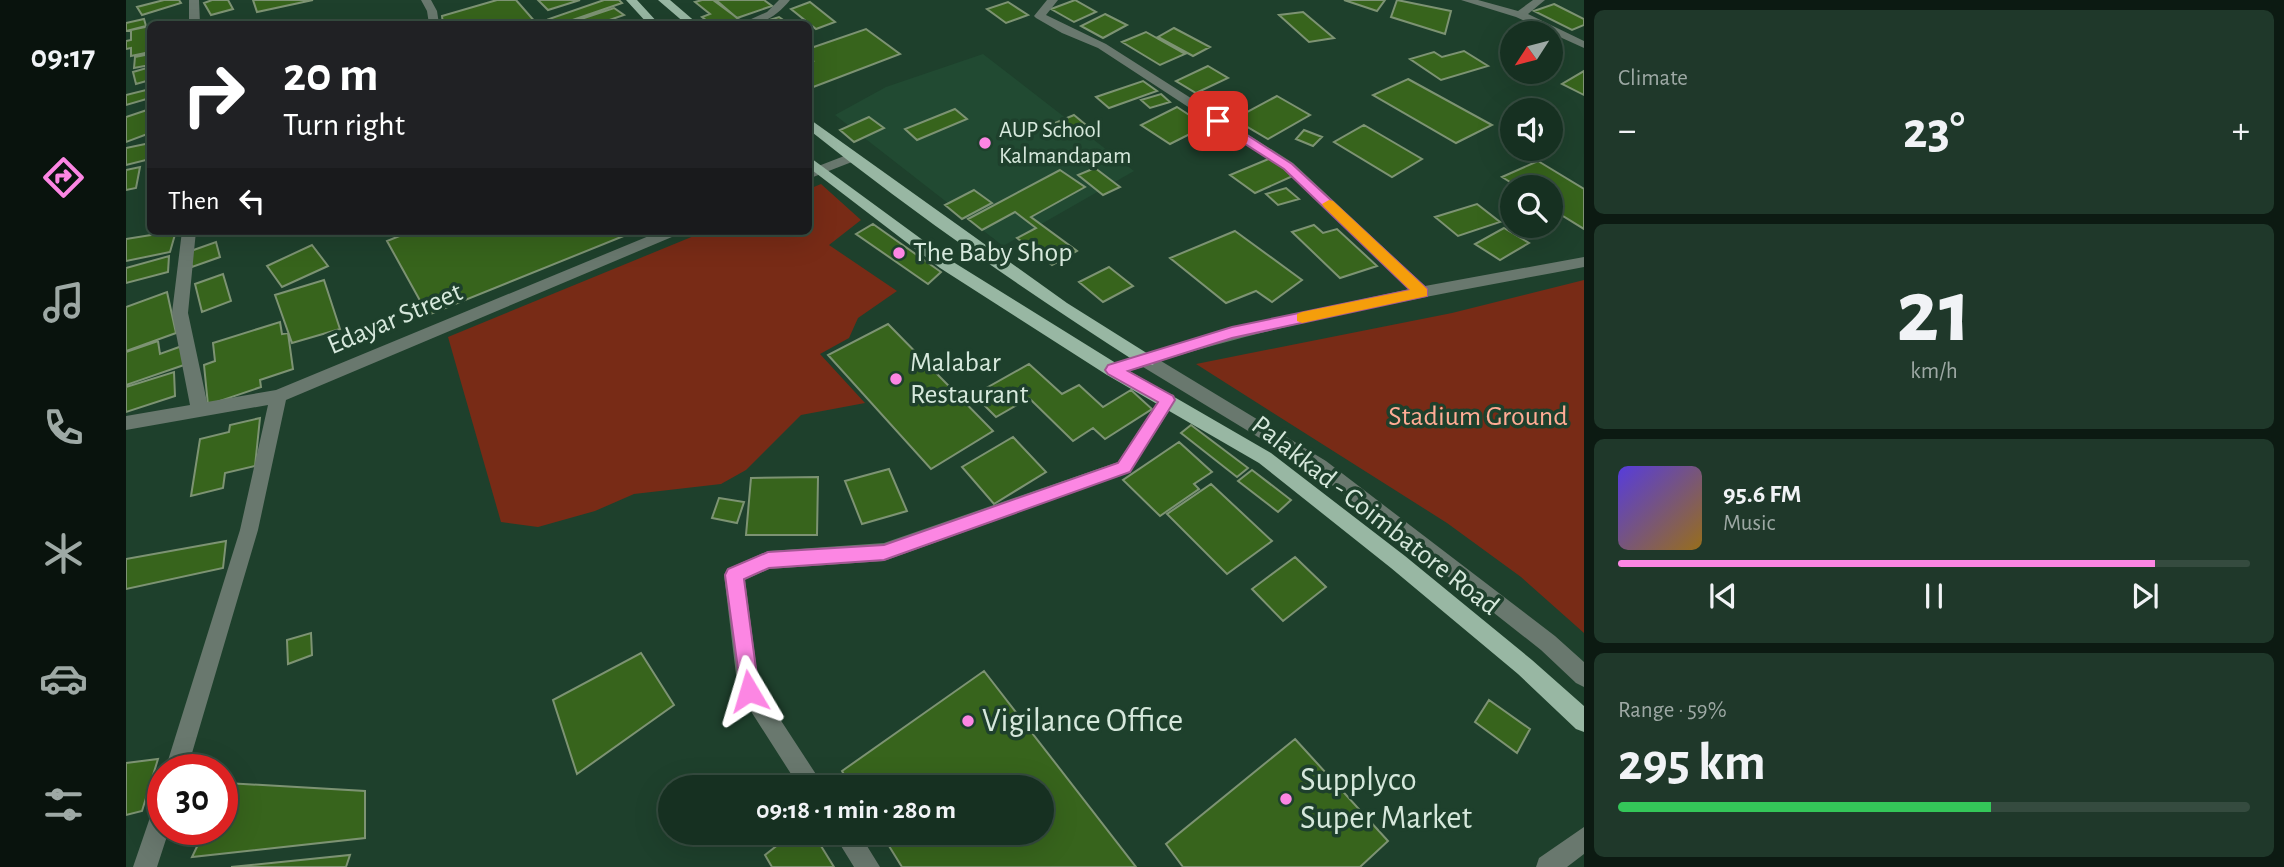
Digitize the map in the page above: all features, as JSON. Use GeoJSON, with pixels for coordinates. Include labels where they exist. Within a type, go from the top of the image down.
{"type":"FeatureCollection","features":[{"type":"Feature","properties":{"kind":"main road"},"geometry":{"type":"LineString","coordinates":[[631,0],[651,21]]}},
{"type":"Feature","properties":{"kind":"main road"},"geometry":{"type":"LineString","coordinates":[[663,0],[688,21]]}},
{"type":"Feature","properties":{"kind":"main road"},"geometry":{"type":"LineString","coordinates":[[812,125],[852,157],[1062,307],[1147,361]]}},
{"type":"Feature","properties":{"kind":"main road","name":"Palakkad - Coimbatore Road"},"geometry":{"type":"LineString","coordinates":[[812,169],[944,264],[1113,370],[1265,458],[1419,579],[1584,720]]}},
{"type":"Feature","properties":{"kind":"street"},"geometry":{"type":"LineString","coordinates":[[194,0],[195,21]]}},
{"type":"Feature","properties":{"kind":"street"},"geometry":{"type":"LineString","coordinates":[[426,0],[434,21]]}},
{"type":"Feature","properties":{"kind":"street"},"geometry":{"type":"LineString","coordinates":[[754,21],[771,14],[785,0]]}},
{"type":"Feature","properties":{"kind":"street"},"geometry":{"type":"LineString","coordinates":[[1053,0],[1040,16],[1066,31],[1102,46],[1288,166],[1422,292]]}},
{"type":"Feature","properties":{"kind":"street"},"geometry":{"type":"LineString","coordinates":[[1466,0],[1520,15],[1584,45]]}},
{"type":"Feature","properties":{"kind":"street"},"geometry":{"type":"LineString","coordinates":[[1520,15],[1541,0]]}},
{"type":"Feature","properties":{"kind":"street"},"geometry":{"type":"LineString","coordinates":[[812,169],[852,157]]}},
{"type":"Feature","properties":{"kind":"street"},"geometry":{"type":"LineString","coordinates":[[189,235],[180,313],[200,410]]}},
{"type":"Feature","properties":{"kind":"street","name":"Edayar Street"},"geometry":{"type":"LineString","coordinates":[[126,423],[278,396],[664,235]]}},
{"type":"Feature","properties":{"kind":"street"},"geometry":{"type":"LineString","coordinates":[[1113,370],[1232,332],[1422,292],[1584,262]]}},
{"type":"Feature","properties":{"kind":"street"},"geometry":{"type":"LineString","coordinates":[[1147,361],[1320,466],[1548,643],[1584,676]]}},
{"type":"Feature","properties":{"kind":"street"},"geometry":{"type":"LineString","coordinates":[[181,754],[249,530],[278,396]]}},
{"type":"Feature","properties":{"kind":"street"},"geometry":{"type":"LineString","coordinates":[[805,775],[749,691],[734,575],[768,560],[884,552],[1124,467],[1168,400]]}},
{"type":"Feature","properties":{"kind":"street"},"geometry":{"type":"LineString","coordinates":[[1548,867],[1584,839]]}},
{"type":"Feature","properties":{"kind":"street"},"geometry":{"type":"LineString","coordinates":[[145,867],[152,845]]}},
{"type":"Feature","properties":{"kind":"street"},"geometry":{"type":"LineString","coordinates":[[853,845],[868,867]]}},
{"type":"Feature","properties":{"kind":"shaded area","name":"AUP School Kalmandapam"},"geometry":{"type":"Polygon","coordinates":[[[983,54],[1134,171],[1003,246],[835,115],[886,87],[983,54]]]}},
{"type":"Feature","properties":{"kind":"green space"},"geometry":{"type":"Polygon","coordinates":[[[821,184],[861,220],[829,245],[897,291],[858,318],[849,338],[820,354],[865,403],[801,415],[746,470],[721,484],[634,494],[595,511],[538,527],[501,522],[448,337],[696,235],[812,235],[812,188],[821,184]]]}},
{"type":"Feature","properties":{"kind":"green space","name":"Stadium Ground"},"geometry":{"type":"Polygon","coordinates":[[[1584,280],[1584,633],[1521,577],[1447,523],[1196,364],[1452,313],[1584,280]]]}},
{"type":"Feature","properties":{"kind":"building"},"geometry":{"type":"Polygon","coordinates":[[[164,0],[179,0],[181,3],[142,15],[137,7],[164,0]]]}},
{"type":"Feature","properties":{"kind":"building"},"geometry":{"type":"Polygon","coordinates":[[[228,0],[233,9],[211,15],[204,3],[228,0]]]}},
{"type":"Feature","properties":{"kind":"building"},"geometry":{"type":"Polygon","coordinates":[[[253,0],[313,0],[257,12],[253,0]]]}},
{"type":"Feature","properties":{"kind":"building"},"geometry":{"type":"Polygon","coordinates":[[[497,0],[516,0],[534,21],[443,21],[442,16],[497,0]]]}},
{"type":"Feature","properties":{"kind":"building"},"geometry":{"type":"Polygon","coordinates":[[[538,0],[580,0],[548,10],[538,0]]]}},
{"type":"Feature","properties":{"kind":"building"},"geometry":{"type":"Polygon","coordinates":[[[604,0],[619,0],[622,3],[570,21],[549,19],[604,0]]]}},
{"type":"Feature","properties":{"kind":"building"},"geometry":{"type":"Polygon","coordinates":[[[713,0],[740,20],[707,21],[702,17],[710,14],[695,2],[713,0]]]}},
{"type":"Feature","properties":{"kind":"building"},"geometry":{"type":"Polygon","coordinates":[[[716,0],[764,0],[772,6],[737,18],[716,0]]]}},
{"type":"Feature","properties":{"kind":"building"},"geometry":{"type":"Polygon","coordinates":[[[1075,0],[1096,12],[1074,22],[1051,9],[1075,0]]]}},
{"type":"Feature","properties":{"kind":"building"},"geometry":{"type":"Polygon","coordinates":[[[1344,0],[1385,0],[1377,11],[1344,0]]]}},
{"type":"Feature","properties":{"kind":"building"},"geometry":{"type":"Polygon","coordinates":[[[1397,0],[1451,11],[1445,34],[1391,17],[1397,0]]]}},
{"type":"Feature","properties":{"kind":"building"},"geometry":{"type":"Polygon","coordinates":[[[810,2],[835,22],[816,29],[812,26],[812,21],[806,21],[791,9],[810,2]]]}},
{"type":"Feature","properties":{"kind":"building"},"geometry":{"type":"Polygon","coordinates":[[[1008,2],[1028,15],[1006,23],[987,9],[1008,2]]]}},
{"type":"Feature","properties":{"kind":"building"},"geometry":{"type":"Polygon","coordinates":[[[1554,4],[1584,19],[1584,25],[1572,30],[1563,26],[1563,21],[1554,21],[1534,11],[1554,4]]]}},
{"type":"Feature","properties":{"kind":"building"},"geometry":{"type":"Polygon","coordinates":[[[614,8],[624,15],[607,21],[575,21],[614,8]]]}},
{"type":"Feature","properties":{"kind":"building"},"geometry":{"type":"Polygon","coordinates":[[[1303,12],[1334,38],[1309,42],[1279,15],[1303,12]]]}},
{"type":"Feature","properties":{"kind":"building"},"geometry":{"type":"Polygon","coordinates":[[[1105,14],[1127,25],[1103,38],[1081,26],[1105,14]]]}},
{"type":"Feature","properties":{"kind":"building"},"geometry":{"type":"Polygon","coordinates":[[[779,17],[785,21],[766,21],[779,17]]]}},
{"type":"Feature","properties":{"kind":"building"},"geometry":{"type":"Polygon","coordinates":[[[144,19],[146,26],[126,31],[126,23],[144,19]]]}},
{"type":"Feature","properties":{"kind":"building"},"geometry":{"type":"Polygon","coordinates":[[[147,27],[147,53],[131,56],[131,48],[126,49],[126,41],[131,40],[131,30],[147,27]]]}},
{"type":"Feature","properties":{"kind":"building"},"geometry":{"type":"Polygon","coordinates":[[[1174,28],[1210,47],[1193,56],[1158,37],[1174,28]]]}},
{"type":"Feature","properties":{"kind":"building"},"geometry":{"type":"Polygon","coordinates":[[[866,29],[900,54],[812,87],[812,48],[866,29]]]}},
{"type":"Feature","properties":{"kind":"building"},"geometry":{"type":"Polygon","coordinates":[[[1146,32],[1185,54],[1160,65],[1122,42],[1146,32]]]}},
{"type":"Feature","properties":{"kind":"building"},"geometry":{"type":"Polygon","coordinates":[[[1464,51],[1488,66],[1441,80],[1410,59],[1434,52],[1442,57],[1464,51]]]}},
{"type":"Feature","properties":{"kind":"building"},"geometry":{"type":"Polygon","coordinates":[[[147,55],[147,66],[134,68],[135,57],[147,55]]]}},
{"type":"Feature","properties":{"kind":"building"},"geometry":{"type":"Polygon","coordinates":[[[1208,66],[1228,78],[1196,93],[1176,81],[1208,66]]]}},
{"type":"Feature","properties":{"kind":"building"},"geometry":{"type":"Polygon","coordinates":[[[147,68],[147,81],[136,84],[133,72],[147,68]]]}},
{"type":"Feature","properties":{"kind":"building"},"geometry":{"type":"Polygon","coordinates":[[[1584,71],[1584,95],[1563,83],[1584,71]]]}},
{"type":"Feature","properties":{"kind":"building"},"geometry":{"type":"Polygon","coordinates":[[[1408,79],[1492,125],[1456,143],[1373,95],[1408,79]]]}},
{"type":"Feature","properties":{"kind":"building"},"geometry":{"type":"Polygon","coordinates":[[[1143,81],[1157,91],[1109,108],[1096,97],[1143,81]]]}},
{"type":"Feature","properties":{"kind":"building"},"geometry":{"type":"Polygon","coordinates":[[[147,90],[147,99],[126,105],[126,95],[147,90]]]}},
{"type":"Feature","properties":{"kind":"building"},"geometry":{"type":"Polygon","coordinates":[[[1161,94],[1170,102],[1150,108],[1141,100],[1161,94]]]}},
{"type":"Feature","properties":{"kind":"building"},"geometry":{"type":"Polygon","coordinates":[[[1277,96],[1310,115],[1268,139],[1234,119],[1277,96]]]}},
{"type":"Feature","properties":{"kind":"building"},"geometry":{"type":"Polygon","coordinates":[[[1177,107],[1206,126],[1170,144],[1141,125],[1177,107]]]}},
{"type":"Feature","properties":{"kind":"building"},"geometry":{"type":"Polygon","coordinates":[[[955,109],[967,119],[917,140],[905,129],[955,109]]]}},
{"type":"Feature","properties":{"kind":"building"},"geometry":{"type":"Polygon","coordinates":[[[147,110],[147,134],[126,142],[126,117],[147,110]]]}},
{"type":"Feature","properties":{"kind":"building"},"geometry":{"type":"Polygon","coordinates":[[[1074,115],[1092,130],[1074,137],[1055,123],[1074,115]]]}},
{"type":"Feature","properties":{"kind":"building"},"geometry":{"type":"Polygon","coordinates":[[[869,117],[884,128],[854,142],[840,130],[869,117]]]}},
{"type":"Feature","properties":{"kind":"building"},"geometry":{"type":"Polygon","coordinates":[[[1364,125],[1422,159],[1392,177],[1334,142],[1364,125]]]}},
{"type":"Feature","properties":{"kind":"building"},"geometry":{"type":"Polygon","coordinates":[[[1304,130],[1322,137],[1313,146],[1296,139],[1304,130]]]}},
{"type":"Feature","properties":{"kind":"building"},"geometry":{"type":"Polygon","coordinates":[[[147,144],[147,160],[126,165],[126,148],[147,144]]]}},
{"type":"Feature","properties":{"kind":"building"},"geometry":{"type":"Polygon","coordinates":[[[1271,158],[1295,175],[1255,193],[1230,175],[1271,158]]]}},
{"type":"Feature","properties":{"kind":"building"},"geometry":{"type":"Polygon","coordinates":[[[1538,161],[1561,175],[1506,175],[1538,161]]]}},
{"type":"Feature","properties":{"kind":"building"},"geometry":{"type":"Polygon","coordinates":[[[140,167],[136,188],[126,190],[126,170],[140,167]]]}},
{"type":"Feature","properties":{"kind":"building"},"geometry":{"type":"Polygon","coordinates":[[[1095,168],[1120,187],[1103,195],[1078,175],[1095,168]]]}},
{"type":"Feature","properties":{"kind":"building"},"geometry":{"type":"Polygon","coordinates":[[[1060,170],[1085,187],[1031,217],[1077,251],[1052,265],[1017,238],[1036,228],[1015,212],[982,230],[968,219],[1060,170]]]}},
{"type":"Feature","properties":{"kind":"building"},"geometry":{"type":"Polygon","coordinates":[[[1563,176],[1584,189],[1584,229],[1563,216],[1563,176]]]}},
{"type":"Feature","properties":{"kind":"building"},"geometry":{"type":"Polygon","coordinates":[[[1286,188],[1299,199],[1278,205],[1266,194],[1286,188]]]}},
{"type":"Feature","properties":{"kind":"building"},"geometry":{"type":"Polygon","coordinates":[[[974,190],[992,203],[962,219],[945,205],[974,190]]]}},
{"type":"Feature","properties":{"kind":"building"},"geometry":{"type":"Polygon","coordinates":[[[1477,204],[1500,222],[1458,236],[1435,217],[1477,204]]]}},
{"type":"Feature","properties":{"kind":"building","name":"The Baby Shop"},"geometry":{"type":"Polygon","coordinates":[[[873,224],[941,272],[928,284],[856,234],[873,224]]]}},
{"type":"Feature","properties":{"kind":"building"},"geometry":{"type":"Polygon","coordinates":[[[1314,225],[1323,233],[1337,229],[1377,266],[1340,278],[1292,232],[1314,225]]]}},
{"type":"Feature","properties":{"kind":"building"},"geometry":{"type":"Polygon","coordinates":[[[1500,230],[1500,238],[1521,238],[1529,243],[1500,260],[1475,244],[1500,230]]]}},
{"type":"Feature","properties":{"kind":"building"},"geometry":{"type":"Polygon","coordinates":[[[1235,231],[1302,280],[1272,302],[1256,291],[1226,303],[1170,258],[1235,231]]]}},
{"type":"Feature","properties":{"kind":"building"},"geometry":{"type":"Polygon","coordinates":[[[175,235],[170,252],[126,261],[126,239],[175,235]]]}},
{"type":"Feature","properties":{"kind":"building"},"geometry":{"type":"Polygon","coordinates":[[[402,235],[626,235],[428,315],[387,241],[402,235]]]}},
{"type":"Feature","properties":{"kind":"building"},"geometry":{"type":"Polygon","coordinates":[[[216,242],[220,257],[192,267],[188,252],[216,242]]]}},
{"type":"Feature","properties":{"kind":"building"},"geometry":{"type":"Polygon","coordinates":[[[312,245],[328,266],[282,287],[267,266],[312,245]]]}},
{"type":"Feature","properties":{"kind":"building"},"geometry":{"type":"Polygon","coordinates":[[[169,256],[168,272],[126,283],[126,268],[169,256]]]}},
{"type":"Feature","properties":{"kind":"building"},"geometry":{"type":"Polygon","coordinates":[[[1109,267],[1133,286],[1103,302],[1079,282],[1109,267]]]}},
{"type":"Feature","properties":{"kind":"building"},"geometry":{"type":"Polygon","coordinates":[[[223,274],[231,301],[202,312],[195,284],[223,274]]]}},
{"type":"Feature","properties":{"kind":"building"},"geometry":{"type":"Polygon","coordinates":[[[324,280],[340,329],[292,343],[275,295],[324,280]]]}},
{"type":"Feature","properties":{"kind":"building"},"geometry":{"type":"Polygon","coordinates":[[[167,292],[176,333],[126,351],[126,307],[167,292]]]}},
{"type":"Feature","properties":{"kind":"building"},"geometry":{"type":"Polygon","coordinates":[[[280,322],[282,334],[288,333],[293,369],[260,380],[261,387],[208,405],[204,365],[215,361],[213,343],[280,322]]]}},
{"type":"Feature","properties":{"kind":"building","name":"Malabar Restaurant"},"geometry":{"type":"Polygon","coordinates":[[[888,324],[993,431],[931,469],[828,355],[888,324]]]}},
{"type":"Feature","properties":{"kind":"building"},"geometry":{"type":"Polygon","coordinates":[[[158,341],[160,354],[182,346],[184,365],[126,385],[126,352],[158,341]]]}},
{"type":"Feature","properties":{"kind":"building"},"geometry":{"type":"Polygon","coordinates":[[[1029,364],[1062,394],[1079,385],[1103,407],[1131,390],[1152,409],[1105,439],[1093,428],[1073,441],[1029,398],[996,417],[974,395],[1029,364]]]}},
{"type":"Feature","properties":{"kind":"building"},"geometry":{"type":"Polygon","coordinates":[[[174,372],[175,396],[126,412],[126,387],[174,372]]]}},
{"type":"Feature","properties":{"kind":"building"},"geometry":{"type":"Polygon","coordinates":[[[260,418],[255,466],[225,473],[223,488],[191,496],[200,439],[229,432],[230,425],[260,418]]]}},
{"type":"Feature","properties":{"kind":"building"},"geometry":{"type":"Polygon","coordinates":[[[1191,425],[1248,468],[1237,477],[1181,433],[1191,425]]]}},
{"type":"Feature","properties":{"kind":"building"},"geometry":{"type":"Polygon","coordinates":[[[1013,437],[1046,472],[994,504],[962,467],[1013,437]]]}},
{"type":"Feature","properties":{"kind":"building"},"geometry":{"type":"Polygon","coordinates":[[[1179,442],[1212,472],[1194,484],[1199,489],[1160,516],[1123,480],[1179,442]]]}},
{"type":"Feature","properties":{"kind":"building"},"geometry":{"type":"Polygon","coordinates":[[[889,469],[907,511],[862,524],[845,481],[889,469]]]}},
{"type":"Feature","properties":{"kind":"building"},"geometry":{"type":"Polygon","coordinates":[[[1252,470],[1291,500],[1278,512],[1238,481],[1252,470]]]}},
{"type":"Feature","properties":{"kind":"building"},"geometry":{"type":"Polygon","coordinates":[[[818,477],[817,535],[746,535],[751,478],[818,477]]]}},
{"type":"Feature","properties":{"kind":"building"},"geometry":{"type":"Polygon","coordinates":[[[1211,484],[1272,541],[1227,574],[1167,514],[1211,484]]]}},
{"type":"Feature","properties":{"kind":"building"},"geometry":{"type":"Polygon","coordinates":[[[719,498],[744,502],[737,523],[712,518],[719,498]]]}},
{"type":"Feature","properties":{"kind":"building"},"geometry":{"type":"Polygon","coordinates":[[[226,541],[223,568],[126,589],[126,559],[226,541]]]}},
{"type":"Feature","properties":{"kind":"building"},"geometry":{"type":"Polygon","coordinates":[[[1295,557],[1326,587],[1283,621],[1252,589],[1295,557]]]}},
{"type":"Feature","properties":{"kind":"building"},"geometry":{"type":"Polygon","coordinates":[[[311,633],[312,655],[288,664],[287,640],[311,633]]]}},
{"type":"Feature","properties":{"kind":"building"},"geometry":{"type":"Polygon","coordinates":[[[641,653],[674,705],[577,774],[553,700],[641,653]]]}},
{"type":"Feature","properties":{"kind":"building","name":"Vigilance Office"},"geometry":{"type":"Polygon","coordinates":[[[984,671],[1136,867],[902,867],[888,845],[1054,845],[1054,775],[844,775],[842,771],[984,671]]]}},
{"type":"Feature","properties":{"kind":"building"},"geometry":{"type":"Polygon","coordinates":[[[1489,700],[1530,729],[1517,753],[1475,722],[1489,700]]]}},
{"type":"Feature","properties":{"kind":"building","name":"Supplyco Super Market"},"geometry":{"type":"Polygon","coordinates":[[[1295,739],[1388,841],[1360,867],[1183,867],[1166,844],[1295,739]]]}},
{"type":"Feature","properties":{"kind":"building"},"geometry":{"type":"Polygon","coordinates":[[[147,760],[147,795],[142,811],[126,815],[126,763],[147,760]]]}},
{"type":"Feature","properties":{"kind":"building"},"geometry":{"type":"Polygon","coordinates":[[[238,784],[365,791],[365,838],[192,857],[198,845],[238,845],[238,784]]]}},
{"type":"Feature","properties":{"kind":"building"},"geometry":{"type":"Polygon","coordinates":[[[778,845],[820,845],[834,867],[772,867],[765,855],[778,845]]]}},
{"type":"Feature","properties":{"kind":"building"},"geometry":{"type":"Polygon","coordinates":[[[350,855],[346,867],[231,867],[350,855]]]}},
{"type":"Feature","properties":{"kind":"slow traffic"},"geometry":{"type":"LineString","coordinates":[[1302,318],[1422,292],[1329,204]]}},
{"type":"Feature","properties":{"kind":"place","name":"AUP School Kalmandapam"},"geometry":{"type":"Point","coordinates":[985,143]}},
{"type":"Feature","properties":{"kind":"place","name":"The Baby Shop"},"geometry":{"type":"Point","coordinates":[899,253]}},
{"type":"Feature","properties":{"kind":"place","name":"Malabar Restaurant"},"geometry":{"type":"Point","coordinates":[896,379]}},
{"type":"Feature","properties":{"kind":"place","name":"Vigilance Office"},"geometry":{"type":"Point","coordinates":[968,721]}},
{"type":"Feature","properties":{"kind":"place","name":"Supplyco Super Market"},"geometry":{"type":"Point","coordinates":[1286,799]}},
{"type":"Feature","properties":{"kind":"route"},"geometry":{"type":"LineString","coordinates":[[749,691],[734,575],[768,560],[884,552],[1124,467],[1168,400],[1113,370],[1232,332],[1422,292],[1288,166],[1218,121]]}}]}
